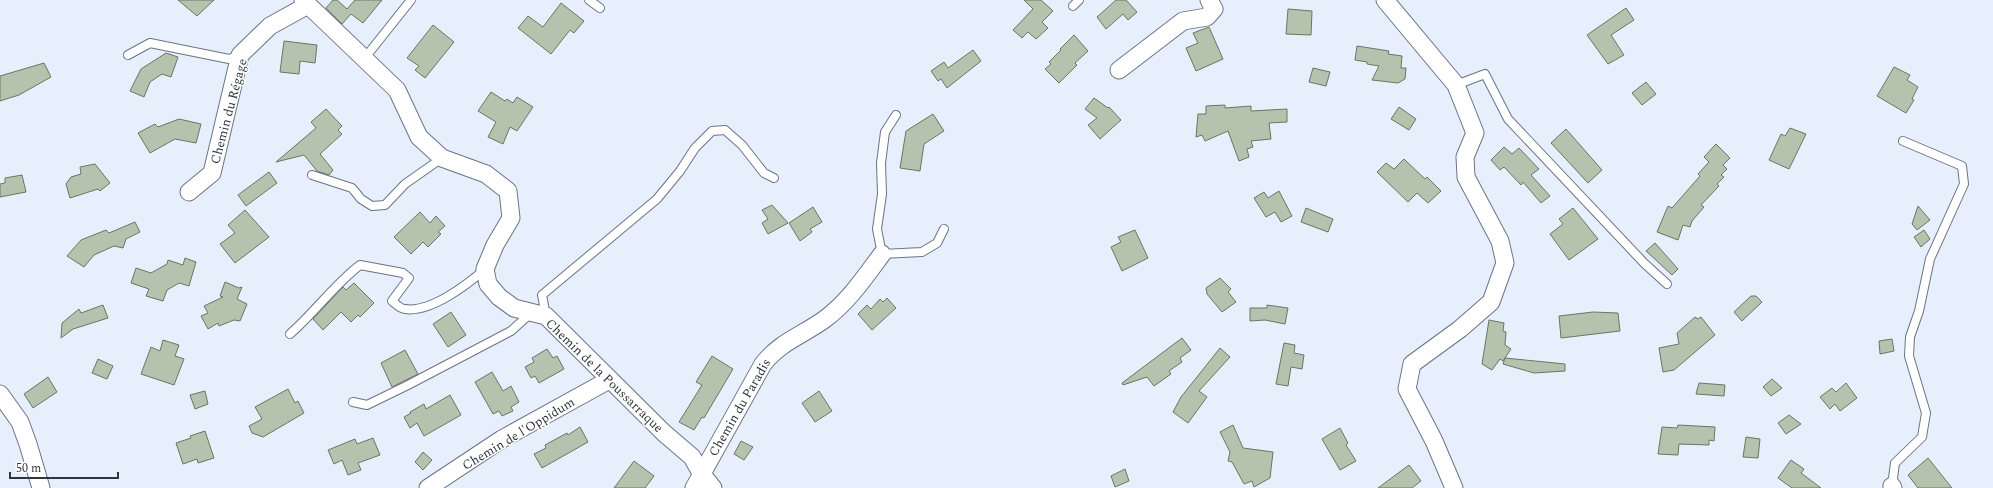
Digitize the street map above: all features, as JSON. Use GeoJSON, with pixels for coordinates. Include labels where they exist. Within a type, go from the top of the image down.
{"type":"FeatureCollection","features":[{"type":"Feature","properties":{"kind":"street"},"geometry":{"type":"LineString","coordinates":[[1119,70],[1183,21],[1207,17],[1214,9],[1209,0]]}},
{"type":"Feature","properties":{"kind":"street"},"geometry":{"type":"LineString","coordinates":[[1384,0],[1456,85],[1475,133],[1465,157],[1466,178],[1500,241],[1505,263],[1491,302],[1460,329],[1412,364],[1407,389],[1434,441],[1454,488]]}},
{"type":"Feature","properties":{"kind":"street"},"geometry":{"type":"LineString","coordinates":[[305,2],[397,90],[419,137],[442,158],[486,174],[508,191],[511,218],[495,245],[485,269]]}},
{"type":"Feature","properties":{"kind":"street","name":"Chemin du Régage"},"geometry":{"type":"LineString","coordinates":[[189,192],[212,173],[240,55],[270,26],[305,2]]}},
{"type":"Feature","properties":{"kind":"street","name":"Chemin du Paradis"},"geometry":{"type":"LineString","coordinates":[[697,481],[763,364],[773,351],[825,318],[856,289],[882,254]]}},
{"type":"Feature","properties":{"kind":"street","name":"Chemin de la Poussarraque"},"geometry":{"type":"LineString","coordinates":[[485,269],[488,284],[499,297],[514,308],[539,314],[692,457],[697,481],[713,488]]}},
{"type":"Feature","properties":{"kind":"street","name":"Chemin de l'Oppidum"},"geometry":{"type":"LineString","coordinates":[[428,488],[502,439],[609,380]]}},
{"type":"Feature","properties":{"kind":"street"},"geometry":{"type":"LineString","coordinates":[[0,394],[20,422],[41,488]]}},
{"type":"Feature","properties":{"kind":"lane"},"geometry":{"type":"LineString","coordinates":[[364,59],[411,0]]}},
{"type":"Feature","properties":{"kind":"lane"},"geometry":{"type":"LineString","coordinates":[[590,0],[600,8]]}},
{"type":"Feature","properties":{"kind":"lane"},"geometry":{"type":"LineString","coordinates":[[128,55],[150,43],[229,59],[240,55]]}},
{"type":"Feature","properties":{"kind":"lane"},"geometry":{"type":"LineString","coordinates":[[1456,85],[1485,74],[1508,119],[1644,263],[1667,284]]}},
{"type":"Feature","properties":{"kind":"lane"},"geometry":{"type":"LineString","coordinates":[[896,115],[885,132],[881,163],[882,194],[877,229],[882,254],[922,252],[937,243],[944,229]]}},
{"type":"Feature","properties":{"kind":"lane"},"geometry":{"type":"LineString","coordinates":[[353,402],[367,405],[511,331],[539,314],[542,295],[657,199],[680,171],[695,148],[712,131],[725,130],[742,145],[764,173],[774,178]]}},
{"type":"Feature","properties":{"kind":"lane"},"geometry":{"type":"LineString","coordinates":[[1892,487],[1895,463],[1922,437],[1926,414],[1909,356],[1910,337],[1919,311],[1930,259],[1964,184],[1962,166],[1902,141]]}},
{"type":"Feature","properties":{"kind":"lane"},"geometry":{"type":"LineString","coordinates":[[312,175],[352,188],[361,199],[372,206],[385,205],[406,184],[442,158]]}},
{"type":"Feature","properties":{"kind":"lane"},"geometry":{"type":"LineString","coordinates":[[290,334],[304,322],[344,277],[360,265],[403,273],[408,278],[392,301],[403,309],[422,309],[457,290],[485,269]]}},
{"type":"Feature","properties":{"kind":"building"},"geometry":{"type":"Polygon","coordinates":[[[178,0],[214,0],[197,16],[178,0]]]}},
{"type":"Feature","properties":{"kind":"building"},"geometry":{"type":"Polygon","coordinates":[[[333,0],[337,0],[347,9],[355,0],[382,0],[363,23],[351,14],[342,24],[326,8],[333,0]]]}},
{"type":"Feature","properties":{"kind":"building"},"geometry":{"type":"Polygon","coordinates":[[[1024,0],[1041,0],[1053,11],[1042,22],[1048,28],[1036,39],[1028,32],[1022,38],[1013,30],[1033,9],[1024,0]]]}},
{"type":"Feature","properties":{"kind":"building"},"geometry":{"type":"Polygon","coordinates":[[[1116,0],[1126,0],[1137,12],[1128,20],[1123,14],[1106,29],[1097,17],[1116,0]]]}},
{"type":"Feature","properties":{"kind":"building"},"geometry":{"type":"Polygon","coordinates":[[[561,3],[584,21],[574,33],[570,30],[551,54],[518,28],[528,16],[543,27],[561,3]]]}},
{"type":"Feature","properties":{"kind":"building"},"geometry":{"type":"Polygon","coordinates":[[[1626,8],[1634,20],[1611,35],[1624,55],[1608,64],[1587,35],[1626,8]]]}},
{"type":"Feature","properties":{"kind":"building"},"geometry":{"type":"Polygon","coordinates":[[[1288,9],[1312,11],[1311,35],[1286,34],[1288,9]]]}},
{"type":"Feature","properties":{"kind":"building"},"geometry":{"type":"Polygon","coordinates":[[[433,25],[454,42],[425,78],[415,70],[419,66],[407,58],[433,25]]]}},
{"type":"Feature","properties":{"kind":"building"},"geometry":{"type":"Polygon","coordinates":[[[1209,27],[1223,59],[1196,71],[1186,48],[1198,43],[1193,33],[1209,27]]]}},
{"type":"Feature","properties":{"kind":"building"},"geometry":{"type":"Polygon","coordinates":[[[1074,35],[1088,51],[1075,63],[1077,65],[1059,83],[1045,69],[1051,64],[1049,62],[1061,50],[1060,49],[1074,35]]]}},
{"type":"Feature","properties":{"kind":"building"},"geometry":{"type":"Polygon","coordinates":[[[284,41],[317,45],[315,63],[300,61],[299,74],[280,72],[284,41]]]}},
{"type":"Feature","properties":{"kind":"building"},"geometry":{"type":"Polygon","coordinates":[[[1357,46],[1389,51],[1388,54],[1402,56],[1401,68],[1406,68],[1405,79],[1398,83],[1372,80],[1379,66],[1355,60],[1357,46]]]}},
{"type":"Feature","properties":{"kind":"building"},"geometry":{"type":"Polygon","coordinates":[[[973,50],[981,61],[947,88],[941,79],[938,81],[931,71],[944,62],[948,68],[973,50]]]}},
{"type":"Feature","properties":{"kind":"building"},"geometry":{"type":"Polygon","coordinates":[[[166,53],[178,57],[171,77],[162,74],[150,82],[144,97],[130,91],[141,69],[166,53]]]}},
{"type":"Feature","properties":{"kind":"building"},"geometry":{"type":"Polygon","coordinates":[[[44,63],[51,77],[19,95],[0,101],[0,76],[44,63]]]}},
{"type":"Feature","properties":{"kind":"building"},"geometry":{"type":"Polygon","coordinates":[[[1894,67],[1910,75],[1907,80],[1918,87],[1912,99],[1914,100],[1906,113],[1877,96],[1894,67]]]}},
{"type":"Feature","properties":{"kind":"building"},"geometry":{"type":"Polygon","coordinates":[[[1313,68],[1330,72],[1326,86],[1309,82],[1313,68]]]}},
{"type":"Feature","properties":{"kind":"building"},"geometry":{"type":"Polygon","coordinates":[[[1646,82],[1656,94],[1642,105],[1632,93],[1646,82]]]}},
{"type":"Feature","properties":{"kind":"building"},"geometry":{"type":"Polygon","coordinates":[[[491,92],[505,101],[507,99],[513,103],[517,97],[533,107],[517,131],[510,127],[503,144],[488,137],[496,122],[478,111],[491,92]]]}},
{"type":"Feature","properties":{"kind":"building"},"geometry":{"type":"Polygon","coordinates":[[[1094,98],[1108,108],[1109,107],[1121,120],[1100,139],[1088,125],[1097,118],[1085,109],[1094,98]]]}},
{"type":"Feature","properties":{"kind":"building"},"geometry":{"type":"Polygon","coordinates":[[[1225,105],[1225,108],[1251,106],[1251,111],[1287,109],[1287,122],[1269,123],[1271,139],[1251,141],[1253,147],[1247,149],[1249,157],[1239,161],[1228,131],[1205,141],[1202,135],[1196,137],[1198,114],[1206,114],[1206,106],[1225,105]]]}},
{"type":"Feature","properties":{"kind":"building"},"geometry":{"type":"Polygon","coordinates":[[[1399,107],[1416,119],[1409,130],[1391,119],[1399,107]]]}},
{"type":"Feature","properties":{"kind":"building"},"geometry":{"type":"Polygon","coordinates":[[[326,109],[342,126],[338,130],[342,134],[320,154],[333,170],[329,175],[317,171],[304,155],[276,162],[316,128],[311,122],[326,109]]]}},
{"type":"Feature","properties":{"kind":"building"},"geometry":{"type":"Polygon","coordinates":[[[933,114],[944,131],[924,144],[920,171],[900,168],[906,131],[933,114]]]}},
{"type":"Feature","properties":{"kind":"building"},"geometry":{"type":"Polygon","coordinates":[[[179,119],[201,124],[196,143],[175,139],[150,153],[138,133],[155,124],[158,127],[179,119]]]}},
{"type":"Feature","properties":{"kind":"building"},"geometry":{"type":"Polygon","coordinates":[[[1790,128],[1806,134],[1789,169],[1769,160],[1781,134],[1785,136],[1790,128]]]}},
{"type":"Feature","properties":{"kind":"building"},"geometry":{"type":"Polygon","coordinates":[[[1566,129],[1602,170],[1588,183],[1551,143],[1566,129]]]}},
{"type":"Feature","properties":{"kind":"building"},"geometry":{"type":"Polygon","coordinates":[[[1716,144],[1730,158],[1723,165],[1727,169],[1721,175],[1724,177],[1717,184],[1719,186],[1701,205],[1704,207],[1692,221],[1690,227],[1683,225],[1678,240],[1657,232],[1668,206],[1672,208],[1700,176],[1698,174],[1709,162],[1704,157],[1716,144]]]}},
{"type":"Feature","properties":{"kind":"building"},"geometry":{"type":"Polygon","coordinates":[[[1504,147],[1512,154],[1519,148],[1539,169],[1531,175],[1550,196],[1541,203],[1523,182],[1521,185],[1504,167],[1500,170],[1491,160],[1504,147]]]}},
{"type":"Feature","properties":{"kind":"building"},"geometry":{"type":"Polygon","coordinates":[[[1404,159],[1425,179],[1427,177],[1441,191],[1428,203],[1417,193],[1408,202],[1377,172],[1386,163],[1394,169],[1404,159]]]}},
{"type":"Feature","properties":{"kind":"building"},"geometry":{"type":"Polygon","coordinates":[[[95,164],[110,183],[100,191],[98,189],[70,198],[66,184],[71,177],[81,174],[80,167],[95,164]]]}},
{"type":"Feature","properties":{"kind":"building"},"geometry":{"type":"Polygon","coordinates":[[[269,172],[277,183],[246,206],[238,195],[269,172]]]}},
{"type":"Feature","properties":{"kind":"building"},"geometry":{"type":"Polygon","coordinates":[[[22,175],[26,192],[0,197],[0,184],[5,183],[5,178],[22,175]]]}},
{"type":"Feature","properties":{"kind":"building"},"geometry":{"type":"Polygon","coordinates":[[[1279,191],[1292,216],[1281,222],[1275,212],[1266,217],[1254,198],[1264,192],[1268,198],[1279,191]]]}},
{"type":"Feature","properties":{"kind":"building"},"geometry":{"type":"Polygon","coordinates":[[[772,205],[788,223],[768,234],[762,223],[768,219],[762,210],[772,205]]]}},
{"type":"Feature","properties":{"kind":"building"},"geometry":{"type":"Polygon","coordinates":[[[1918,206],[1930,220],[1917,230],[1912,224],[1918,206]]]}},
{"type":"Feature","properties":{"kind":"building"},"geometry":{"type":"Polygon","coordinates":[[[813,207],[822,222],[810,229],[812,232],[800,241],[789,223],[813,207]]]}},
{"type":"Feature","properties":{"kind":"building"},"geometry":{"type":"Polygon","coordinates":[[[1306,208],[1333,219],[1328,232],[1301,222],[1306,208]]]}},
{"type":"Feature","properties":{"kind":"building"},"geometry":{"type":"Polygon","coordinates":[[[1573,208],[1598,239],[1569,260],[1550,234],[1563,224],[1559,219],[1573,208]]]}},
{"type":"Feature","properties":{"kind":"building"},"geometry":{"type":"Polygon","coordinates":[[[245,210],[269,237],[235,263],[220,244],[235,233],[228,225],[245,210]]]}},
{"type":"Feature","properties":{"kind":"building"},"geometry":{"type":"Polygon","coordinates":[[[420,212],[430,223],[436,216],[445,226],[438,232],[441,234],[428,247],[423,242],[411,254],[394,237],[420,212]]]}},
{"type":"Feature","properties":{"kind":"building"},"geometry":{"type":"Polygon","coordinates":[[[135,222],[140,232],[126,239],[123,248],[114,246],[94,255],[84,267],[67,256],[81,240],[106,230],[109,233],[135,222]]]}},
{"type":"Feature","properties":{"kind":"building"},"geometry":{"type":"Polygon","coordinates":[[[1135,230],[1148,258],[1122,271],[1111,247],[1121,242],[1118,237],[1135,230]]]}},
{"type":"Feature","properties":{"kind":"building"},"geometry":{"type":"Polygon","coordinates":[[[1924,230],[1930,239],[1921,247],[1914,237],[1924,230]]]}},
{"type":"Feature","properties":{"kind":"building"},"geometry":{"type":"Polygon","coordinates":[[[1655,243],[1678,269],[1672,275],[1646,251],[1655,243]]]}},
{"type":"Feature","properties":{"kind":"building"},"geometry":{"type":"Polygon","coordinates":[[[185,258],[196,262],[189,286],[179,283],[167,290],[163,301],[146,296],[149,289],[131,283],[136,268],[151,273],[167,264],[168,260],[183,265],[185,258]]]}},
{"type":"Feature","properties":{"kind":"building"},"geometry":{"type":"Polygon","coordinates":[[[1220,278],[1231,289],[1228,292],[1236,302],[1222,312],[1207,294],[1206,288],[1220,278]]]}},
{"type":"Feature","properties":{"kind":"building"},"geometry":{"type":"Polygon","coordinates":[[[225,282],[239,288],[242,287],[237,299],[247,304],[240,321],[234,320],[219,326],[218,323],[208,329],[201,316],[208,313],[204,306],[223,297],[220,296],[225,282]]]}},
{"type":"Feature","properties":{"kind":"building"},"geometry":{"type":"Polygon","coordinates":[[[354,283],[374,303],[360,317],[358,315],[351,322],[341,312],[323,330],[313,319],[343,287],[346,290],[354,283]]]}},
{"type":"Feature","properties":{"kind":"building"},"geometry":{"type":"Polygon","coordinates":[[[1751,296],[1756,296],[1762,302],[1742,321],[1734,312],[1751,296]]]}},
{"type":"Feature","properties":{"kind":"building"},"geometry":{"type":"Polygon","coordinates":[[[887,298],[896,308],[872,330],[858,314],[867,305],[871,309],[880,299],[883,302],[887,298]]]}},
{"type":"Feature","properties":{"kind":"building"},"geometry":{"type":"Polygon","coordinates":[[[103,305],[108,318],[73,329],[61,338],[62,323],[79,309],[81,313],[103,305]]]}},
{"type":"Feature","properties":{"kind":"building"},"geometry":{"type":"Polygon","coordinates":[[[1267,305],[1288,308],[1285,324],[1265,320],[1250,321],[1250,308],[1267,308],[1267,305]]]}},
{"type":"Feature","properties":{"kind":"building"},"geometry":{"type":"Polygon","coordinates":[[[451,312],[466,335],[448,347],[433,324],[451,312]]]}},
{"type":"Feature","properties":{"kind":"building"},"geometry":{"type":"Polygon","coordinates":[[[1593,312],[1618,313],[1620,331],[1561,338],[1559,316],[1593,312]]]}},
{"type":"Feature","properties":{"kind":"building"},"geometry":{"type":"Polygon","coordinates":[[[1695,317],[1698,319],[1701,317],[1715,335],[1674,370],[1663,372],[1659,348],[1679,344],[1677,333],[1695,317]]]}},
{"type":"Feature","properties":{"kind":"building"},"geometry":{"type":"Polygon","coordinates":[[[1489,320],[1504,323],[1503,331],[1506,332],[1505,345],[1511,349],[1503,361],[1500,359],[1492,370],[1482,364],[1489,320]]]}},
{"type":"Feature","properties":{"kind":"building"},"geometry":{"type":"Polygon","coordinates":[[[1182,338],[1191,350],[1180,358],[1182,362],[1169,371],[1171,374],[1154,386],[1147,377],[1123,385],[1122,383],[1182,338]]]}},
{"type":"Feature","properties":{"kind":"building"},"geometry":{"type":"Polygon","coordinates":[[[1892,339],[1894,351],[1880,354],[1879,341],[1892,339]]]}},
{"type":"Feature","properties":{"kind":"building"},"geometry":{"type":"Polygon","coordinates":[[[163,340],[179,345],[175,356],[184,359],[174,385],[141,374],[151,347],[160,351],[163,340]]]}},
{"type":"Feature","properties":{"kind":"building"},"geometry":{"type":"Polygon","coordinates":[[[1284,343],[1295,345],[1294,353],[1304,355],[1302,369],[1291,367],[1288,386],[1276,384],[1284,343]]]}},
{"type":"Feature","properties":{"kind":"building"},"geometry":{"type":"Polygon","coordinates":[[[1220,348],[1230,357],[1199,391],[1207,397],[1188,423],[1173,412],[1181,397],[1220,348]]]}},
{"type":"Feature","properties":{"kind":"building"},"geometry":{"type":"Polygon","coordinates":[[[547,349],[553,358],[557,356],[564,369],[539,383],[535,376],[531,378],[525,367],[534,362],[532,358],[547,349]]]}},
{"type":"Feature","properties":{"kind":"building"},"geometry":{"type":"Polygon","coordinates":[[[405,350],[418,374],[392,387],[381,363],[405,350]]]}},
{"type":"Feature","properties":{"kind":"building"},"geometry":{"type":"Polygon","coordinates":[[[712,356],[733,369],[704,418],[702,417],[694,430],[679,422],[702,385],[696,382],[712,356]]]}},
{"type":"Feature","properties":{"kind":"building"},"geometry":{"type":"Polygon","coordinates":[[[1505,358],[1565,364],[1565,371],[1534,373],[1503,364],[1505,358]]]}},
{"type":"Feature","properties":{"kind":"building"},"geometry":{"type":"Polygon","coordinates":[[[98,359],[113,366],[107,379],[92,373],[98,359]]]}},
{"type":"Feature","properties":{"kind":"building"},"geometry":{"type":"Polygon","coordinates":[[[492,372],[503,391],[511,386],[519,402],[511,407],[513,411],[502,416],[499,411],[493,414],[475,382],[492,372]]]}},
{"type":"Feature","properties":{"kind":"building"},"geometry":{"type":"Polygon","coordinates":[[[48,377],[57,392],[33,408],[24,394],[48,377]]]}},
{"type":"Feature","properties":{"kind":"building"},"geometry":{"type":"Polygon","coordinates":[[[1772,379],[1782,388],[1771,396],[1763,387],[1772,379]]]}},
{"type":"Feature","properties":{"kind":"building"},"geometry":{"type":"Polygon","coordinates":[[[1699,383],[1725,385],[1724,396],[1696,394],[1699,383]]]}},
{"type":"Feature","properties":{"kind":"building"},"geometry":{"type":"Polygon","coordinates":[[[1846,383],[1857,398],[1840,411],[1835,404],[1830,409],[1820,397],[1832,388],[1836,392],[1846,383]]]}},
{"type":"Feature","properties":{"kind":"building"},"geometry":{"type":"Polygon","coordinates":[[[288,389],[295,403],[298,401],[304,413],[263,437],[252,433],[249,426],[262,419],[255,407],[288,389]]]}},
{"type":"Feature","properties":{"kind":"building"},"geometry":{"type":"Polygon","coordinates":[[[205,391],[208,404],[195,409],[190,395],[205,391]]]}},
{"type":"Feature","properties":{"kind":"building"},"geometry":{"type":"Polygon","coordinates":[[[819,391],[832,411],[815,422],[802,403],[819,391]]]}},
{"type":"Feature","properties":{"kind":"building"},"geometry":{"type":"Polygon","coordinates":[[[450,395],[461,415],[424,436],[417,423],[410,428],[404,417],[411,413],[410,412],[424,404],[426,409],[450,395]]]}},
{"type":"Feature","properties":{"kind":"building"},"geometry":{"type":"Polygon","coordinates":[[[1789,415],[1801,424],[1786,434],[1778,423],[1789,415]]]}},
{"type":"Feature","properties":{"kind":"building"},"geometry":{"type":"Polygon","coordinates":[[[1233,425],[1243,448],[1273,452],[1270,478],[1254,487],[1252,481],[1244,484],[1232,462],[1228,461],[1230,452],[1220,432],[1233,425]]]}},
{"type":"Feature","properties":{"kind":"building"},"geometry":{"type":"Polygon","coordinates":[[[1678,425],[1715,427],[1714,441],[1709,440],[1709,445],[1679,444],[1678,455],[1658,454],[1662,427],[1677,428],[1678,425]]]}},
{"type":"Feature","properties":{"kind":"building"},"geometry":{"type":"Polygon","coordinates":[[[580,427],[588,442],[542,468],[534,454],[546,448],[545,445],[567,433],[568,435],[580,427]]]}},
{"type":"Feature","properties":{"kind":"building"},"geometry":{"type":"Polygon","coordinates":[[[1340,428],[1348,443],[1346,445],[1356,461],[1340,470],[1322,439],[1340,428]]]}},
{"type":"Feature","properties":{"kind":"building"},"geometry":{"type":"Polygon","coordinates":[[[205,431],[214,458],[198,463],[197,459],[183,464],[176,443],[205,431]]]}},
{"type":"Feature","properties":{"kind":"building"},"geometry":{"type":"Polygon","coordinates":[[[1746,437],[1760,439],[1758,458],[1743,457],[1746,437]]]}},
{"type":"Feature","properties":{"kind":"building"},"geometry":{"type":"Polygon","coordinates":[[[373,438],[380,455],[358,463],[361,470],[348,475],[342,460],[334,464],[328,450],[355,439],[357,444],[373,438]]]}},
{"type":"Feature","properties":{"kind":"building"},"geometry":{"type":"Polygon","coordinates":[[[741,441],[753,447],[744,460],[734,454],[741,441]]]}},
{"type":"Feature","properties":{"kind":"building"},"geometry":{"type":"Polygon","coordinates":[[[423,452],[432,460],[423,470],[415,462],[423,452]]]}},
{"type":"Feature","properties":{"kind":"building"},"geometry":{"type":"Polygon","coordinates":[[[1928,458],[1952,488],[1918,488],[1908,475],[1928,458]]]}},
{"type":"Feature","properties":{"kind":"building"},"geometry":{"type":"Polygon","coordinates":[[[1791,460],[1804,469],[1801,473],[1821,488],[1792,488],[1778,478],[1791,460]]]}},
{"type":"Feature","properties":{"kind":"building"},"geometry":{"type":"Polygon","coordinates":[[[634,461],[654,476],[645,488],[614,488],[634,461]]]}},
{"type":"Feature","properties":{"kind":"building"},"geometry":{"type":"Polygon","coordinates":[[[1409,465],[1421,481],[1412,488],[1378,488],[1409,465]]]}},
{"type":"Feature","properties":{"kind":"building"},"geometry":{"type":"Polygon","coordinates":[[[1125,469],[1129,481],[1115,487],[1111,476],[1125,469]]]}}]}
